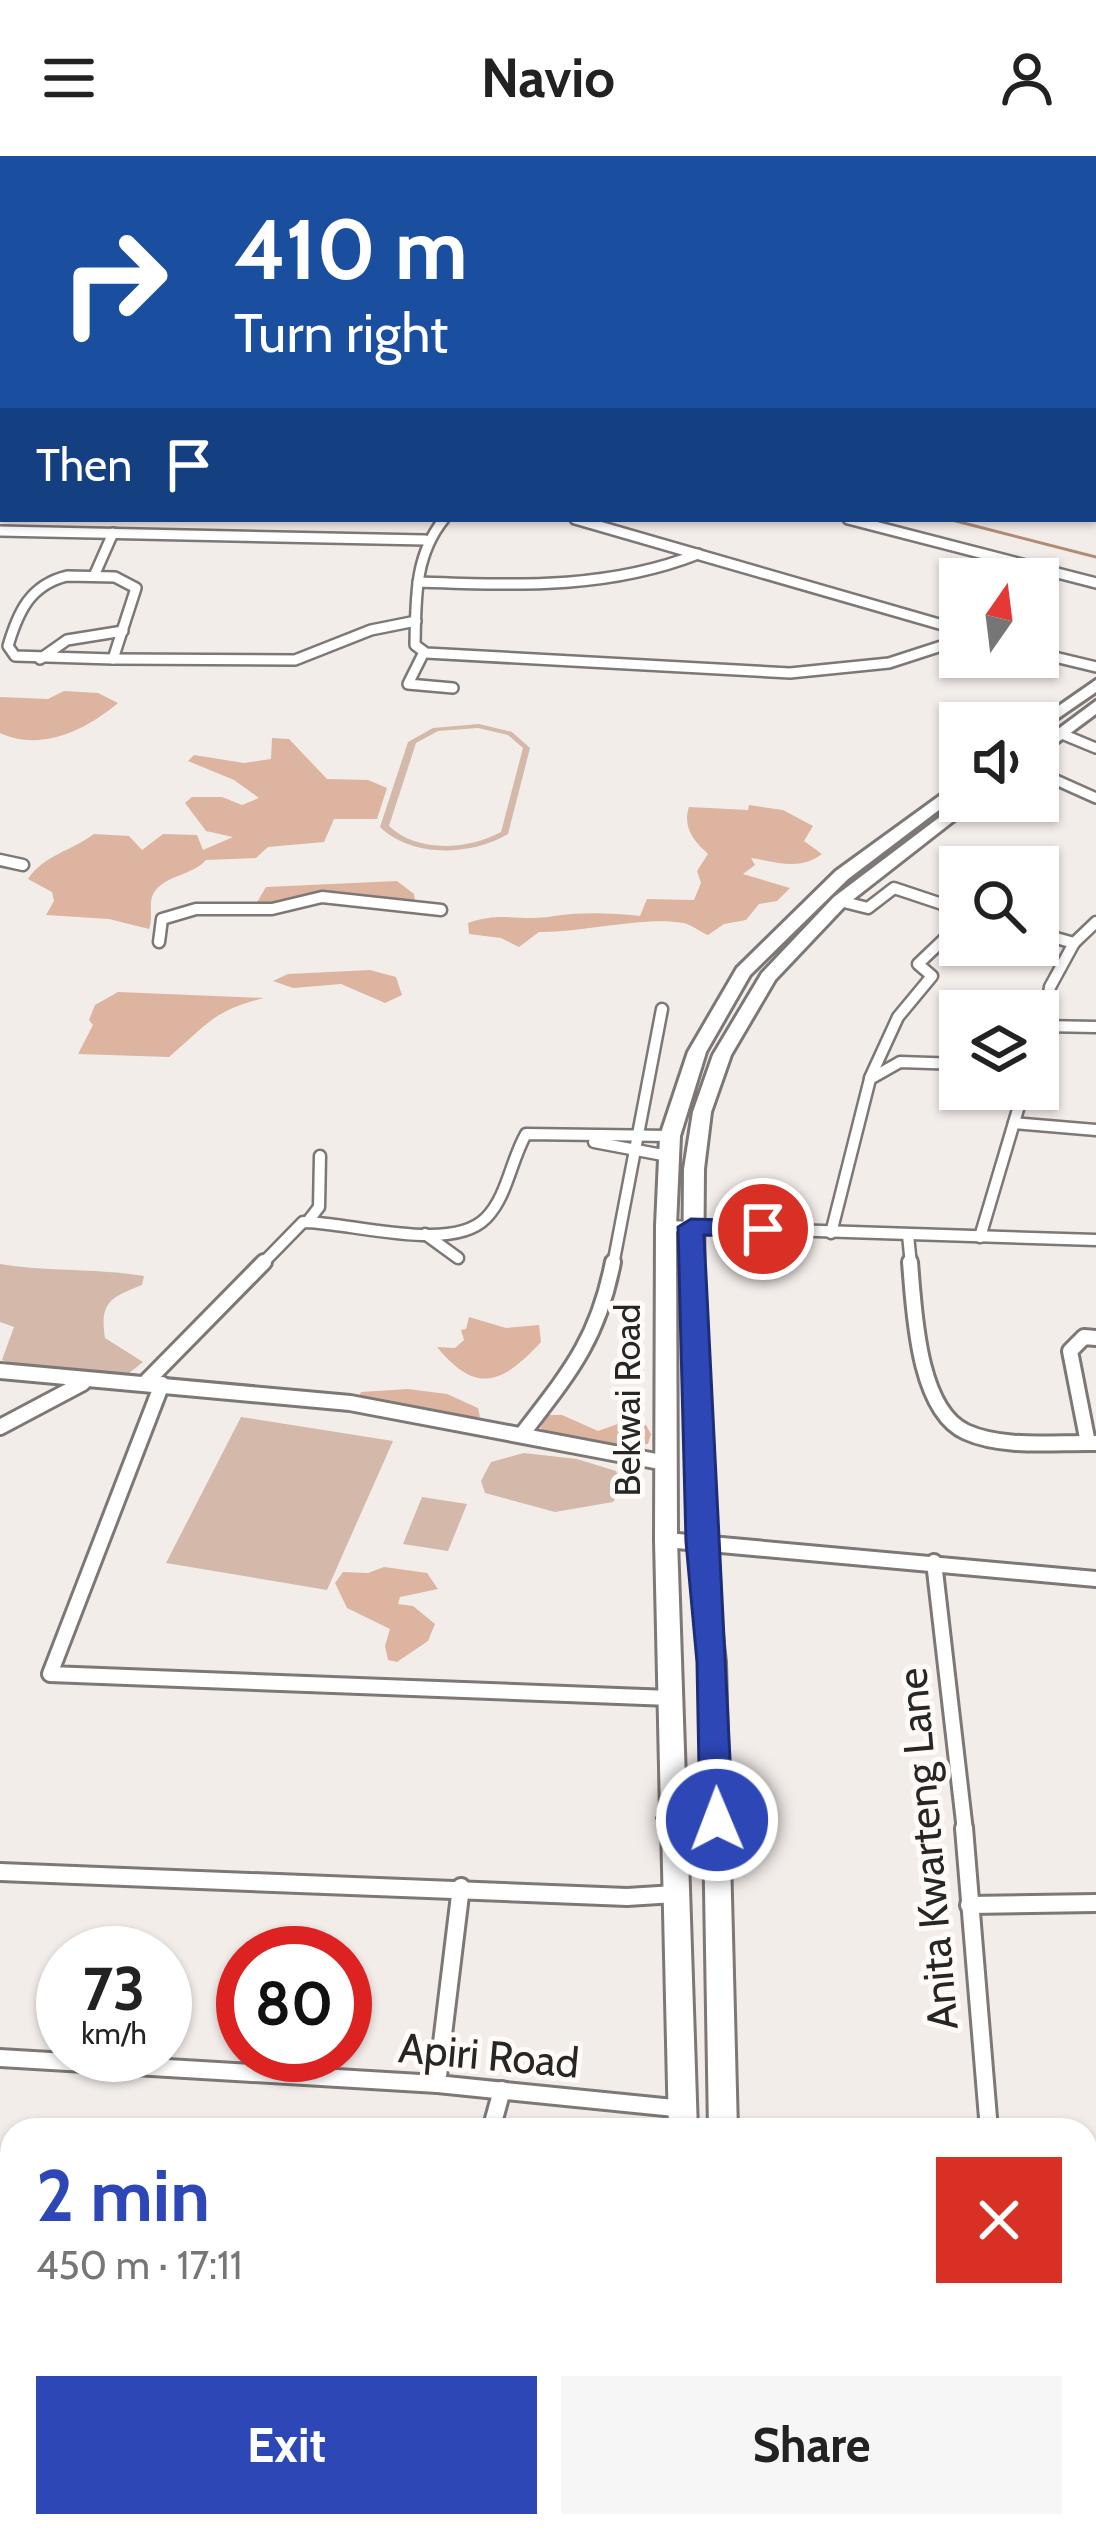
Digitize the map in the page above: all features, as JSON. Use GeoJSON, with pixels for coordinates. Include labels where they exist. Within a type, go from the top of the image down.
{"type":"FeatureCollection","features":[{"type":"Feature","properties":{"kind":"highway"},"geometry":{"type":"LineString","coordinates":[[1059,712],[1096,685]]}},
{"type":"Feature","properties":{"kind":"highway"},"geometry":{"type":"LineString","coordinates":[[1059,736],[1096,706]]}},
{"type":"Feature","properties":{"kind":"highway","name":"Bekwai Road"},"geometry":{"type":"LineString","coordinates":[[684,2118],[671,1818],[666,1540],[669,1146],[697,1052],[743,973],[842,875],[939,802]]}},
{"type":"Feature","properties":{"kind":"highway","name":"Bekwai Road"},"geometry":{"type":"LineString","coordinates":[[723,2118],[713,1662],[701,1542],[691,1227],[702,1112],[722,1055],[768,977],[840,902],[944,822]]}},
{"type":"Feature","properties":{"kind":"highway"},"geometry":{"type":"LineString","coordinates":[[671,1818],[717,1820]]}},
{"type":"Feature","properties":{"kind":"street"},"geometry":{"type":"LineString","coordinates":[[441,522],[424,540],[418,582],[415,645],[424,652],[790,673],[889,663],[939,647]]}},
{"type":"Feature","properties":{"kind":"street"},"geometry":{"type":"LineString","coordinates":[[598,522],[939,624]]}},
{"type":"Feature","properties":{"kind":"street"},"geometry":{"type":"LineString","coordinates":[[860,522],[1096,583]]}},
{"type":"Feature","properties":{"kind":"street"},"geometry":{"type":"LineString","coordinates":[[0,531],[424,540]]}},
{"type":"Feature","properties":{"kind":"street"},"geometry":{"type":"LineString","coordinates":[[94,575],[113,532]]}},
{"type":"Feature","properties":{"kind":"street"},"geometry":{"type":"LineString","coordinates":[[418,582],[597,585],[644,577],[700,554]]}},
{"type":"Feature","properties":{"kind":"street"},"geometry":{"type":"LineString","coordinates":[[112,661],[136,588],[122,578],[94,575],[54,576],[35,587],[8,646],[15,656],[112,661],[295,660],[371,630],[416,621]]}},
{"type":"Feature","properties":{"kind":"street"},"geometry":{"type":"LineString","coordinates":[[40,658],[50,647],[68,641],[122,631]]}},
{"type":"Feature","properties":{"kind":"street"},"geometry":{"type":"LineString","coordinates":[[424,652],[408,684],[453,688]]}},
{"type":"Feature","properties":{"kind":"street"},"geometry":{"type":"LineString","coordinates":[[1059,659],[1093,669]]}},
{"type":"Feature","properties":{"kind":"street"},"geometry":{"type":"LineString","coordinates":[[1062,734],[1096,748]]}},
{"type":"Feature","properties":{"kind":"street"},"geometry":{"type":"LineString","coordinates":[[1059,781],[1096,798]]}},
{"type":"Feature","properties":{"kind":"street"},"geometry":{"type":"LineString","coordinates":[[0,860],[23,865]]}},
{"type":"Feature","properties":{"kind":"street"},"geometry":{"type":"LineString","coordinates":[[840,902],[868,908],[894,888],[939,903]]}},
{"type":"Feature","properties":{"kind":"street"},"geometry":{"type":"LineString","coordinates":[[159,941],[162,920],[196,909],[272,909],[332,897],[441,910]]}},
{"type":"Feature","properties":{"kind":"street"},"geometry":{"type":"LineString","coordinates":[[1046,990],[1061,957],[1096,922]]}},
{"type":"Feature","properties":{"kind":"street"},"geometry":{"type":"LineString","coordinates":[[1059,939],[1074,944]]}},
{"type":"Feature","properties":{"kind":"street"},"geometry":{"type":"LineString","coordinates":[[831,1232],[876,1057],[898,1017],[932,976],[918,964],[939,944]]}},
{"type":"Feature","properties":{"kind":"street"},"geometry":{"type":"LineString","coordinates":[[523,1433],[594,1336],[604,1310],[662,1009]]}},
{"type":"Feature","properties":{"kind":"street"},"geometry":{"type":"LineString","coordinates":[[1059,1026],[1096,1027]]}},
{"type":"Feature","properties":{"kind":"street"},"geometry":{"type":"LineString","coordinates":[[870,1079],[900,1063],[939,1064]]}},
{"type":"Feature","properties":{"kind":"street"},"geometry":{"type":"LineString","coordinates":[[980,1237],[1018,1110]]}},
{"type":"Feature","properties":{"kind":"street"},"geometry":{"type":"LineString","coordinates":[[1014,1123],[1096,1130]]}},
{"type":"Feature","properties":{"kind":"street"},"geometry":{"type":"LineString","coordinates":[[639,1133],[669,1146]]}},
{"type":"Feature","properties":{"kind":"street"},"geometry":{"type":"LineString","coordinates":[[639,1133],[630,1138],[526,1134],[482,1224],[465,1231],[425,1234],[309,1220],[297,1225],[154,1383],[50,1674],[670,1698]]}},
{"type":"Feature","properties":{"kind":"street"},"geometry":{"type":"LineString","coordinates":[[577,1134],[635,1153],[669,1146]]}},
{"type":"Feature","properties":{"kind":"street"},"geometry":{"type":"LineString","coordinates":[[309,1220],[319,1207],[320,1156]]}},
{"type":"Feature","properties":{"kind":"street"},"geometry":{"type":"LineString","coordinates":[[666,1226],[1096,1240]]}},
{"type":"Feature","properties":{"kind":"street"},"geometry":{"type":"LineString","coordinates":[[425,1234],[458,1258]]}},
{"type":"Feature","properties":{"kind":"street"},"geometry":{"type":"LineString","coordinates":[[908,1235],[919,1336],[935,1404],[945,1421],[963,1432],[1092,1443],[1074,1389],[1070,1351],[1084,1337],[1096,1338]]}},
{"type":"Feature","properties":{"kind":"street"},"geometry":{"type":"LineString","coordinates":[[0,1371],[350,1403],[666,1462]]}},
{"type":"Feature","properties":{"kind":"street"},"geometry":{"type":"LineString","coordinates":[[0,1427],[63,1390],[90,1381]]}},
{"type":"Feature","properties":{"kind":"street"},"geometry":{"type":"LineString","coordinates":[[666,1540],[1096,1579]]}},
{"type":"Feature","properties":{"kind":"street","name":"Anita Kwarteng Lane"},"geometry":{"type":"LineString","coordinates":[[934,1562],[959,1765],[988,2118]]}},
{"type":"Feature","properties":{"kind":"street"},"geometry":{"type":"LineString","coordinates":[[1,1877],[461,1887],[627,1897],[676,1894]]}},
{"type":"Feature","properties":{"kind":"street"},"geometry":{"type":"LineString","coordinates":[[437,2084],[461,1887]]}},
{"type":"Feature","properties":{"kind":"street"},"geometry":{"type":"LineString","coordinates":[[969,1906],[1096,1904]]}},
{"type":"Feature","properties":{"kind":"street","name":"Apiri Road"},"geometry":{"type":"LineString","coordinates":[[0,2058],[437,2084],[672,2118]]}},
{"type":"Feature","properties":{"kind":"street"},"geometry":{"type":"LineString","coordinates":[[494,2118],[502,2090]]}},
{"type":"Feature","properties":{"kind":"shaded area"},"geometry":{"type":"Polygon","coordinates":[[[64,691],[98,693],[118,703],[92,722],[47,739],[0,733],[0,697],[48,699],[64,691]]]}},
{"type":"Feature","properties":{"kind":"shaded area"},"geometry":{"type":"Polygon","coordinates":[[[479,724],[512,732],[530,748],[508,834],[477,847],[442,850],[408,844],[380,827],[408,742],[433,728],[479,724]],[[478,728],[438,731],[416,743],[389,826],[414,841],[443,846],[501,832],[523,748],[508,735],[478,728]]]}},
{"type":"Feature","properties":{"kind":"shaded area"},"geometry":{"type":"Polygon","coordinates":[[[272,738],[289,739],[327,779],[368,780],[387,788],[377,819],[334,819],[324,842],[268,847],[256,858],[206,860],[155,891],[149,929],[109,919],[46,915],[54,901],[52,892],[28,879],[50,859],[94,834],[129,836],[142,850],[163,834],[197,835],[203,850],[233,837],[206,831],[185,803],[192,797],[222,797],[242,805],[259,798],[234,780],[188,761],[194,755],[244,763],[271,759],[272,738]]]}},
{"type":"Feature","properties":{"kind":"shaded area"},"geometry":{"type":"Polygon","coordinates":[[[749,805],[783,810],[813,826],[804,841],[822,854],[797,864],[751,858],[755,865],[743,874],[790,888],[777,901],[759,904],[746,920],[724,924],[708,935],[667,921],[539,932],[519,947],[501,938],[469,934],[468,923],[491,918],[586,913],[640,916],[647,899],[694,900],[701,883],[697,871],[708,854],[689,828],[689,807],[748,810],[749,805]]]}},
{"type":"Feature","properties":{"kind":"shaded area"},"geometry":{"type":"Polygon","coordinates":[[[397,881],[414,894],[415,903],[328,895],[268,907],[256,904],[266,887],[397,881]]]}},
{"type":"Feature","properties":{"kind":"shaded area"},"geometry":{"type":"Polygon","coordinates":[[[370,970],[396,977],[402,995],[385,1003],[341,984],[293,988],[273,981],[288,974],[370,970]]]}},
{"type":"Feature","properties":{"kind":"shaded area"},"geometry":{"type":"Polygon","coordinates":[[[118,992],[264,998],[221,1014],[169,1057],[78,1054],[93,1025],[89,1020],[95,1005],[118,992]]]}},
{"type":"Feature","properties":{"kind":"shaded area"},"geometry":{"type":"Polygon","coordinates":[[[0,1264],[144,1276],[142,1285],[110,1302],[104,1316],[105,1338],[143,1362],[124,1377],[31,1371],[2,1360],[14,1327],[0,1322],[0,1264]]]}},
{"type":"Feature","properties":{"kind":"shaded area"},"geometry":{"type":"Polygon","coordinates":[[[469,1317],[506,1328],[539,1325],[541,1342],[502,1375],[477,1378],[451,1363],[437,1347],[455,1348],[464,1340],[461,1330],[466,1329],[469,1317]]]}},
{"type":"Feature","properties":{"kind":"shaded area"},"geometry":{"type":"Polygon","coordinates":[[[408,1389],[447,1394],[478,1408],[480,1417],[464,1420],[358,1398],[361,1392],[408,1389]]]}},
{"type":"Feature","properties":{"kind":"shaded area"},"geometry":{"type":"Polygon","coordinates":[[[531,1415],[562,1415],[598,1431],[629,1420],[646,1425],[651,1434],[648,1444],[616,1446],[544,1432],[531,1415]]]}},
{"type":"Feature","properties":{"kind":"shaded area"},"geometry":{"type":"Polygon","coordinates":[[[241,1417],[393,1441],[327,1590],[166,1563],[241,1417]]]}},
{"type":"Feature","properties":{"kind":"shaded area"},"geometry":{"type":"Polygon","coordinates":[[[524,1453],[577,1459],[616,1471],[623,1487],[613,1502],[555,1512],[485,1493],[481,1481],[491,1462],[524,1453]]]}},
{"type":"Feature","properties":{"kind":"shaded area"},"geometry":{"type":"Polygon","coordinates":[[[422,1497],[467,1504],[448,1551],[403,1544],[422,1497]]]}},
{"type":"Feature","properties":{"kind":"shaded area"},"geometry":{"type":"Polygon","coordinates":[[[384,1567],[427,1573],[438,1589],[400,1597],[398,1604],[413,1606],[435,1624],[428,1641],[397,1662],[388,1660],[385,1646],[390,1629],[347,1608],[335,1583],[343,1572],[368,1573],[384,1567]]]}},
{"type":"Feature","properties":{"kind":"waterway"},"geometry":{"type":"LineString","coordinates":[[960,522],[1096,557]]}},
{"type":"Feature","properties":{"kind":"route"},"geometry":{"type":"LineString","coordinates":[[717,1820],[713,1662],[701,1542],[691,1227],[763,1229]]}}]}
